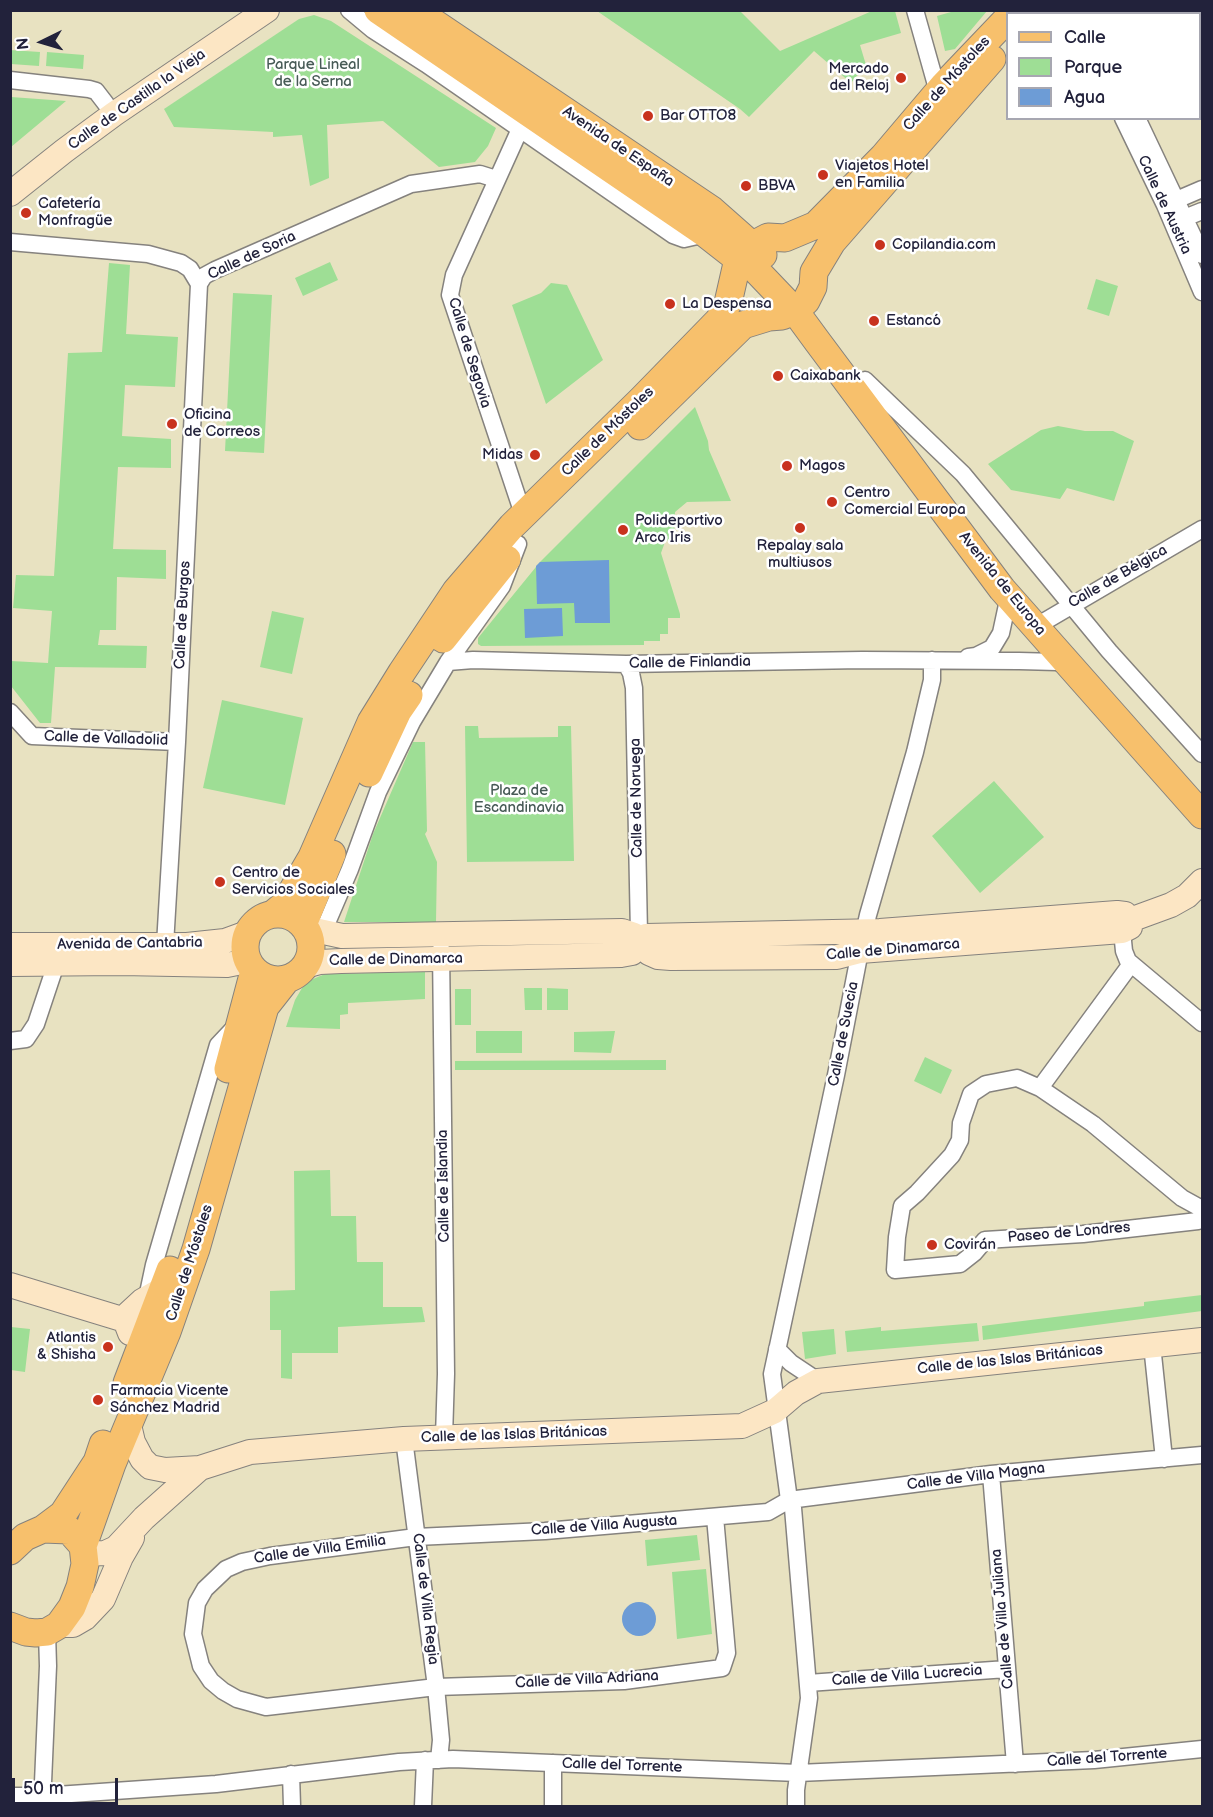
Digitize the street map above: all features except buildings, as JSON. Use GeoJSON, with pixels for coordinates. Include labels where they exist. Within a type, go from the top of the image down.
{"type":"FeatureCollection","features":[{"type":"Feature","properties":{"kind":"main road","name":"Avenida de España"},"geometry":{"type":"LineString","coordinates":[[378,10],[751,265],[801,306]]}},
{"type":"Feature","properties":{"kind":"main road","name":"Avenida de España"},"geometry":{"type":"LineString","coordinates":[[415,10],[712,210],[742,261],[740,297],[752,310],[769,317]]}},
{"type":"Feature","properties":{"kind":"main road","name":"Calle de Móstoles"},"geometry":{"type":"LineString","coordinates":[[273,914],[284,905],[312,857],[371,722],[456,591],[523,514],[641,400],[719,320],[728,303],[742,261],[768,237],[785,238],[816,225],[883,157],[938,92],[1006,20]]}},
{"type":"Feature","properties":{"kind":"main road","name":"Calle de Móstoles"},"geometry":{"type":"LineString","coordinates":[[310,928],[314,894],[362,786],[398,711],[443,639],[518,544],[732,334],[742,325],[769,317],[782,316],[801,306],[813,287],[814,272],[832,242],[1006,44]]}},
{"type":"Feature","properties":{"kind":"main road"},"geometry":{"type":"LineString","coordinates":[[785,238],[799,245],[809,257],[814,272]]}},
{"type":"Feature","properties":{"kind":"main road","name":"Avenida de Europa"},"geometry":{"type":"LineString","coordinates":[[801,306],[828,333],[941,483],[1203,792]]}},
{"type":"Feature","properties":{"kind":"main road","name":"Avenida de Europa"},"geometry":{"type":"LineString","coordinates":[[801,306],[1002,589],[1052,616],[1072,668],[1203,815]]}},
{"type":"Feature","properties":{"kind":"main road"},"geometry":{"type":"LineString","coordinates":[[284,914],[310,928],[310,957],[296,972],[275,980],[264,977],[251,966],[244,947],[247,933],[263,917],[284,914]]}},
{"type":"Feature","properties":{"kind":"main road","name":"Calle de Móstoles"},"geometry":{"type":"LineString","coordinates":[[21,1541],[63,1515],[97,1461],[134,1366],[155,1293],[178,1249],[242,1019],[251,966]]}},
{"type":"Feature","properties":{"kind":"main road","name":"Calle de Móstoles"},"geometry":{"type":"LineString","coordinates":[[30,1632],[72,1607],[80,1587],[85,1564],[83,1550],[93,1514],[167,1332],[196,1249],[265,1007],[296,972]]}},
{"type":"Feature","properties":{"kind":"main road"},"geometry":{"type":"LineString","coordinates":[[21,1541],[69,1530],[83,1550]]}},
{"type":"Feature","properties":{"kind":"street","name":"Calle de Castilla la Vieja"},"geometry":{"type":"LineString","coordinates":[[10,178],[106,104],[181,54],[238,10]]}},
{"type":"Feature","properties":{"kind":"street","name":"Calle de Castilla la Vieja"},"geometry":{"type":"LineString","coordinates":[[10,194],[114,114],[267,10]]}},
{"type":"Feature","properties":{"kind":"street"},"geometry":{"type":"LineString","coordinates":[[349,10],[373,30],[673,235],[684,239],[706,234]]}},
{"type":"Feature","properties":{"kind":"street"},"geometry":{"type":"LineString","coordinates":[[915,10],[938,92]]}},
{"type":"Feature","properties":{"kind":"street"},"geometry":{"type":"LineString","coordinates":[[10,80],[89,89],[96,91],[106,104]]}},
{"type":"Feature","properties":{"kind":"street","name":"Calle de Austria"},"geometry":{"type":"LineString","coordinates":[[1124,120],[1171,202]]}},
{"type":"Feature","properties":{"kind":"street","name":"Calle de Austria"},"geometry":{"type":"LineString","coordinates":[[1138,120],[1179,220],[1203,292]]}},
{"type":"Feature","properties":{"kind":"street","name":"Calle de Segovia"},"geometry":{"type":"LineString","coordinates":[[520,129],[454,275],[450,295],[523,514]]}},
{"type":"Feature","properties":{"kind":"street","name":"Calle de Soria"},"geometry":{"type":"LineString","coordinates":[[10,242],[148,254],[181,263],[190,269],[199,284],[204,276],[215,270],[411,184],[480,174],[496,179]]}},
{"type":"Feature","properties":{"kind":"street"},"geometry":{"type":"LineString","coordinates":[[1171,202],[1203,189]]}},
{"type":"Feature","properties":{"kind":"street"},"geometry":{"type":"LineString","coordinates":[[1179,220],[1203,211]]}},
{"type":"Feature","properties":{"kind":"street","name":"Calle de Austria"},"geometry":{"type":"LineString","coordinates":[[1179,220],[1203,255]]}},
{"type":"Feature","properties":{"kind":"street","name":"Calle de Burgos"},"geometry":{"type":"LineString","coordinates":[[165,945],[199,284]]}},
{"type":"Feature","properties":{"kind":"street","name":"Calle de Bélgica"},"geometry":{"type":"LineString","coordinates":[[1052,616],[1203,529]]}},
{"type":"Feature","properties":{"kind":"street","name":"Calle de Móstoles"},"geometry":{"type":"LineString","coordinates":[[310,928],[350,869],[378,792],[412,722],[448,662],[502,586],[518,544]]}},
{"type":"Feature","properties":{"kind":"street","name":"Calle de Finlandia"},"geometry":{"type":"LineString","coordinates":[[932,660],[976,656],[992,648],[1001,633],[1007,604],[1002,589]]}},
{"type":"Feature","properties":{"kind":"street","name":"Avenida de Europa"},"geometry":{"type":"LineString","coordinates":[[1052,616],[1109,651],[1203,754]]}},
{"type":"Feature","properties":{"kind":"street","name":"Calle de Finlandia"},"geometry":{"type":"LineString","coordinates":[[448,662],[473,660],[626,663],[932,660],[1057,663],[1072,668]]}},
{"type":"Feature","properties":{"kind":"street","name":"Calle de Suecia"},"geometry":{"type":"LineString","coordinates":[[796,1806],[798,1773],[809,1698],[793,1508],[789,1500],[775,1411],[772,1374],[862,941],[915,752],[932,680],[932,660]]}},
{"type":"Feature","properties":{"kind":"street","name":"Calle de Noruega"},"geometry":{"type":"LineString","coordinates":[[626,663],[634,688],[640,942]]}},
{"type":"Feature","properties":{"kind":"street","name":"Calle de Valladolid"},"geometry":{"type":"LineString","coordinates":[[10,712],[32,736],[177,741]]}},
{"type":"Feature","properties":{"kind":"street"},"geometry":{"type":"LineString","coordinates":[[1197,891],[1126,925],[1124,951],[1131,964],[1203,1023]]}},
{"type":"Feature","properties":{"kind":"street","name":"Calle de Dinamarca"},"geometry":{"type":"LineString","coordinates":[[310,928],[342,936],[622,931],[640,942],[862,941],[1117,913],[1125,914],[1126,925]]}},
{"type":"Feature","properties":{"kind":"street","name":"Avenida de Cantabria"},"geometry":{"type":"LineString","coordinates":[[10,945],[165,945],[225,941],[247,933]]}},
{"type":"Feature","properties":{"kind":"street","name":"Calle de Islandia"},"geometry":{"type":"LineString","coordinates":[[443,935],[441,959],[446,1374],[444,1437]]}},
{"type":"Feature","properties":{"kind":"street","name":"Calle de Dinamarca"},"geometry":{"type":"LineString","coordinates":[[296,972],[320,962],[621,955],[640,942]]}},
{"type":"Feature","properties":{"kind":"street","name":"Avenida de Cantabria"},"geometry":{"type":"LineString","coordinates":[[10,964],[121,963],[251,966]]}},
{"type":"Feature","properties":{"kind":"street"},"geometry":{"type":"LineString","coordinates":[[10,1041],[26,1039],[36,1024],[56,964]]}},
{"type":"Feature","properties":{"kind":"street"},"geometry":{"type":"LineString","coordinates":[[1040,1088],[1131,964]]}},
{"type":"Feature","properties":{"kind":"street","name":"Paseo de Londres"},"geometry":{"type":"LineString","coordinates":[[1203,1209],[1182,1198],[1093,1124],[1040,1088],[1017,1078],[986,1084],[971,1094],[961,1123],[960,1140],[952,1155],[902,1206],[895,1270],[960,1264],[985,1240],[1083,1234],[1198,1221],[1203,1218]]}},
{"type":"Feature","properties":{"kind":"street"},"geometry":{"type":"LineString","coordinates":[[10,1285],[125,1320]]}},
{"type":"Feature","properties":{"kind":"street"},"geometry":{"type":"LineString","coordinates":[[125,1320],[129,1313],[155,1293]]}},
{"type":"Feature","properties":{"kind":"street"},"geometry":{"type":"LineString","coordinates":[[125,1320],[133,1340],[134,1366]]}},
{"type":"Feature","properties":{"kind":"street","name":"Calle de las Islas Británicas"},"geometry":{"type":"LineString","coordinates":[[129,1425],[133,1442],[142,1459],[150,1467],[165,1470],[200,1468],[250,1452],[404,1439],[742,1426],[775,1411],[796,1394],[818,1381],[1203,1340]]}},
{"type":"Feature","properties":{"kind":"street"},"geometry":{"type":"LineString","coordinates":[[1152,1345],[1164,1459]]}},
{"type":"Feature","properties":{"kind":"street"},"geometry":{"type":"LineString","coordinates":[[777,1349],[791,1363],[818,1381]]}},
{"type":"Feature","properties":{"kind":"street","name":"Calle de Villa Regia"},"geometry":{"type":"LineString","coordinates":[[404,1439],[441,1740],[432,1760],[423,1806]]}},
{"type":"Feature","properties":{"kind":"street","name":"Calle de Villa Magna"},"geometry":{"type":"LineString","coordinates":[[789,1500],[992,1474],[1203,1455]]}},
{"type":"Feature","properties":{"kind":"street","name":"Calle de las Islas Británicas"},"geometry":{"type":"LineString","coordinates":[[83,1550],[105,1553],[116,1548],[144,1518],[200,1468]]}},
{"type":"Feature","properties":{"kind":"street","name":"Calle de Villa Juliana"},"geometry":{"type":"LineString","coordinates":[[992,1474],[1015,1764]]}},
{"type":"Feature","properties":{"kind":"street","name":"Calle de Villa Augusta"},"geometry":{"type":"LineString","coordinates":[[416,1537],[545,1531],[768,1512],[789,1500]]}},
{"type":"Feature","properties":{"kind":"street","name":"Calle de Villa Adriana"},"geometry":{"type":"LineString","coordinates":[[436,1687],[624,1681],[722,1668],[727,1653],[715,1517]]}},
{"type":"Feature","properties":{"kind":"street","name":"Calle de las Islas Británicas"},"geometry":{"type":"LineString","coordinates":[[30,1632],[73,1624],[85,1618],[103,1599],[121,1557],[144,1518]]}},
{"type":"Feature","properties":{"kind":"street","name":"Calle de Villa Emilia"},"geometry":{"type":"LineString","coordinates":[[416,1537],[270,1556],[242,1562],[226,1569],[205,1589],[197,1603],[193,1634],[201,1666],[211,1681],[237,1700],[266,1707],[436,1687]]}},
{"type":"Feature","properties":{"kind":"street"},"geometry":{"type":"LineString","coordinates":[[30,1632],[48,1666],[42,1801]]}},
{"type":"Feature","properties":{"kind":"street","name":"Calle de Villa Lucrecia"},"geometry":{"type":"LineString","coordinates":[[808,1683],[1007,1669]]}},
{"type":"Feature","properties":{"kind":"street","name":"Calle del Torrente"},"geometry":{"type":"LineString","coordinates":[[10,1796],[42,1801],[76,1800],[291,1774],[453,1759],[798,1773],[1094,1760],[1203,1749]]}},
{"type":"Feature","properties":{"kind":"street"},"geometry":{"type":"LineString","coordinates":[[553,1763],[553,1806]]}},
{"type":"Feature","properties":{"kind":"street"},"geometry":{"type":"LineString","coordinates":[[291,1774],[292,1806]]}},
{"type":"Feature","properties":{"kind":"green space"},"geometry":{"type":"Polygon","coordinates":[[[958,10],[987,11],[955,49],[945,51],[937,16],[958,10]]]}},
{"type":"Feature","properties":{"kind":"green space"},"geometry":{"type":"Polygon","coordinates":[[[597,11],[740,11],[780,51],[872,11],[895,11],[901,33],[860,45],[866,65],[851,83],[814,51],[749,117],[597,11]]]}},
{"type":"Feature","properties":{"kind":"green space","name":"Parque Lineal de la Serna"},"geometry":{"type":"Polygon","coordinates":[[[314,15],[331,21],[496,128],[488,146],[475,162],[439,167],[383,121],[327,125],[329,178],[310,186],[302,135],[273,137],[273,132],[174,127],[164,109],[299,19],[314,15]]]}},
{"type":"Feature","properties":{"kind":"green space"},"geometry":{"type":"Polygon","coordinates":[[[10,50],[40,52],[39,66],[11,64],[10,50]]]}},
{"type":"Feature","properties":{"kind":"green space"},"geometry":{"type":"Polygon","coordinates":[[[47,52],[84,55],[83,69],[46,66],[47,52]]]}},
{"type":"Feature","properties":{"kind":"green space"},"geometry":{"type":"Polygon","coordinates":[[[11,97],[66,101],[11,147],[11,97]]]}},
{"type":"Feature","properties":{"kind":"green space"},"geometry":{"type":"Polygon","coordinates":[[[330,262],[338,280],[303,296],[295,278],[330,262]]]}},
{"type":"Feature","properties":{"kind":"green space"},"geometry":{"type":"Polygon","coordinates":[[[109,263],[130,265],[126,334],[178,337],[175,387],[125,385],[122,436],[171,439],[171,468],[118,467],[113,549],[166,550],[166,579],[117,577],[116,630],[100,630],[98,645],[147,646],[146,668],[55,667],[51,723],[40,723],[11,686],[11,661],[48,663],[52,611],[13,608],[16,575],[54,576],[68,353],[102,352],[109,263]]]}},
{"type":"Feature","properties":{"kind":"green space"},"geometry":{"type":"Polygon","coordinates":[[[1096,279],[1118,286],[1109,316],[1087,309],[1096,279]]]}},
{"type":"Feature","properties":{"kind":"green space"},"geometry":{"type":"Polygon","coordinates":[[[551,283],[567,285],[603,360],[546,404],[512,305],[541,293],[551,283]]]}},
{"type":"Feature","properties":{"kind":"green space"},"geometry":{"type":"Polygon","coordinates":[[[233,293],[272,295],[264,453],[225,451],[233,293]]]}},
{"type":"Feature","properties":{"kind":"green space","name":"Polideportivo Arco Iris"},"geometry":{"type":"Polygon","coordinates":[[[695,407],[708,441],[709,450],[731,501],[687,502],[675,512],[674,536],[665,542],[661,553],[680,614],[680,618],[668,618],[668,634],[660,634],[660,641],[644,641],[644,645],[481,646],[478,644],[478,638],[540,562],[695,407]]]}},
{"type":"Feature","properties":{"kind":"green space"},"geometry":{"type":"Polygon","coordinates":[[[1058,426],[1085,431],[1113,431],[1134,441],[1114,501],[1067,488],[1060,499],[1011,490],[988,464],[1041,430],[1058,426]]]}},
{"type":"Feature","properties":{"kind":"green space"},"geometry":{"type":"Polygon","coordinates":[[[272,611],[304,618],[292,674],[260,667],[272,611]]]}},
{"type":"Feature","properties":{"kind":"green space"},"geometry":{"type":"Polygon","coordinates":[[[222,700],[303,718],[285,805],[203,788],[222,700]]]}},
{"type":"Feature","properties":{"kind":"green space","name":"Plaza de Escandinavia"},"geometry":{"type":"Polygon","coordinates":[[[465,726],[478,726],[479,738],[558,737],[558,726],[571,726],[574,861],[467,862],[465,726]]]}},
{"type":"Feature","properties":{"kind":"green space"},"geometry":{"type":"Polygon","coordinates":[[[413,742],[425,742],[427,831],[425,834],[437,862],[436,922],[344,922],[373,834],[413,742]]]}},
{"type":"Feature","properties":{"kind":"green space"},"geometry":{"type":"Polygon","coordinates":[[[994,781],[1044,837],[980,893],[932,836],[994,781]]]}},
{"type":"Feature","properties":{"kind":"green space"},"geometry":{"type":"Polygon","coordinates":[[[425,972],[425,999],[348,1003],[348,1014],[340,1015],[340,1029],[286,1027],[295,1000],[302,988],[313,979],[325,974],[425,972]]]}},
{"type":"Feature","properties":{"kind":"green space"},"geometry":{"type":"Polygon","coordinates":[[[524,988],[542,988],[542,1010],[525,1010],[524,988]]]}},
{"type":"Feature","properties":{"kind":"green space"},"geometry":{"type":"Polygon","coordinates":[[[547,988],[568,989],[568,1010],[547,1010],[547,988]]]}},
{"type":"Feature","properties":{"kind":"green space"},"geometry":{"type":"Polygon","coordinates":[[[455,989],[471,989],[471,1025],[455,1025],[455,989]]]}},
{"type":"Feature","properties":{"kind":"green space"},"geometry":{"type":"Polygon","coordinates":[[[476,1031],[522,1031],[522,1053],[476,1053],[476,1031]]]}},
{"type":"Feature","properties":{"kind":"green space"},"geometry":{"type":"Polygon","coordinates":[[[615,1031],[611,1053],[574,1052],[574,1032],[615,1031]]]}},
{"type":"Feature","properties":{"kind":"green space"},"geometry":{"type":"Polygon","coordinates":[[[925,1057],[952,1070],[941,1094],[914,1081],[925,1057]]]}},
{"type":"Feature","properties":{"kind":"green space"},"geometry":{"type":"Polygon","coordinates":[[[666,1060],[666,1070],[455,1070],[455,1061],[666,1060]]]}},
{"type":"Feature","properties":{"kind":"green space"},"geometry":{"type":"Polygon","coordinates":[[[330,1170],[331,1216],[356,1216],[357,1262],[383,1262],[383,1307],[422,1307],[425,1322],[338,1327],[338,1353],[292,1353],[292,1379],[281,1378],[281,1330],[270,1330],[270,1291],[295,1290],[294,1171],[330,1170]]]}},
{"type":"Feature","properties":{"kind":"green space"},"geometry":{"type":"Polygon","coordinates":[[[1202,1295],[1202,1311],[983,1340],[982,1326],[1144,1306],[1144,1302],[1202,1295]]]}},
{"type":"Feature","properties":{"kind":"green space"},"geometry":{"type":"Polygon","coordinates":[[[977,1323],[979,1341],[847,1352],[845,1331],[881,1327],[881,1331],[977,1323]]]}},
{"type":"Feature","properties":{"kind":"green space"},"geometry":{"type":"Polygon","coordinates":[[[11,1327],[30,1329],[25,1372],[11,1370],[11,1327]]]}},
{"type":"Feature","properties":{"kind":"green space"},"geometry":{"type":"Polygon","coordinates":[[[834,1329],[836,1354],[805,1359],[802,1332],[834,1329]]]}},
{"type":"Feature","properties":{"kind":"green space"},"geometry":{"type":"Polygon","coordinates":[[[697,1535],[700,1560],[647,1566],[645,1540],[697,1535]]]}},
{"type":"Feature","properties":{"kind":"green space"},"geometry":{"type":"Polygon","coordinates":[[[706,1569],[712,1634],[677,1639],[672,1572],[706,1569]]]}},
{"type":"Feature","properties":{"kind":"water"},"geometry":{"type":"Polygon","coordinates":[[[609,560],[610,623],[575,623],[574,603],[537,604],[536,566],[540,562],[609,560]]]}},
{"type":"Feature","properties":{"kind":"water"},"geometry":{"type":"Polygon","coordinates":[[[562,608],[563,636],[525,638],[524,609],[562,608]]]}},
{"type":"Feature","properties":{"kind":"water"},"geometry":{"type":"Polygon","coordinates":[[[639,1602],[651,1607],[656,1619],[651,1631],[639,1636],[627,1631],[622,1619],[627,1607],[639,1602]]]}},
{"type":"Feature","properties":{"kind":"place","name":"Mercado del Reloj"},"geometry":{"type":"Point","coordinates":[901,78]}},
{"type":"Feature","properties":{"kind":"place","name":"Bar OTTO8"},"geometry":{"type":"Point","coordinates":[648,116]}},
{"type":"Feature","properties":{"kind":"place","name":"Viajetos Hotel en Familia"},"geometry":{"type":"Point","coordinates":[823,175]}},
{"type":"Feature","properties":{"kind":"place","name":"BBVA"},"geometry":{"type":"Point","coordinates":[746,186]}},
{"type":"Feature","properties":{"kind":"place","name":"Cafetería Monfragüe"},"geometry":{"type":"Point","coordinates":[26,213]}},
{"type":"Feature","properties":{"kind":"place","name":"Copilandia.com"},"geometry":{"type":"Point","coordinates":[880,245]}},
{"type":"Feature","properties":{"kind":"place","name":"La Despensa"},"geometry":{"type":"Point","coordinates":[670,304]}},
{"type":"Feature","properties":{"kind":"place","name":"Estancó"},"geometry":{"type":"Point","coordinates":[874,321]}},
{"type":"Feature","properties":{"kind":"place","name":"Caixabank"},"geometry":{"type":"Point","coordinates":[778,376]}},
{"type":"Feature","properties":{"kind":"place","name":"Oficina de Correos"},"geometry":{"type":"Point","coordinates":[172,424]}},
{"type":"Feature","properties":{"kind":"place","name":"Midas"},"geometry":{"type":"Point","coordinates":[535,455]}},
{"type":"Feature","properties":{"kind":"place","name":"Magos"},"geometry":{"type":"Point","coordinates":[787,466]}},
{"type":"Feature","properties":{"kind":"place","name":"Centro Comercial Europa"},"geometry":{"type":"Point","coordinates":[832,502]}},
{"type":"Feature","properties":{"kind":"place","name":"Repalay sala multiusos"},"geometry":{"type":"Point","coordinates":[800,528]}},
{"type":"Feature","properties":{"kind":"place","name":"Polideportivo Arco Iris"},"geometry":{"type":"Point","coordinates":[623,530]}},
{"type":"Feature","properties":{"kind":"place","name":"Centro de Servicios Sociales"},"geometry":{"type":"Point","coordinates":[220,882]}},
{"type":"Feature","properties":{"kind":"place","name":"Covirán"},"geometry":{"type":"Point","coordinates":[932,1245]}},
{"type":"Feature","properties":{"kind":"place","name":"Atlantis & Shisha"},"geometry":{"type":"Point","coordinates":[108,1347]}},
{"type":"Feature","properties":{"kind":"place","name":"Farmacia Vicente Sánchez Madrid"},"geometry":{"type":"Point","coordinates":[98,1400]}}]}
